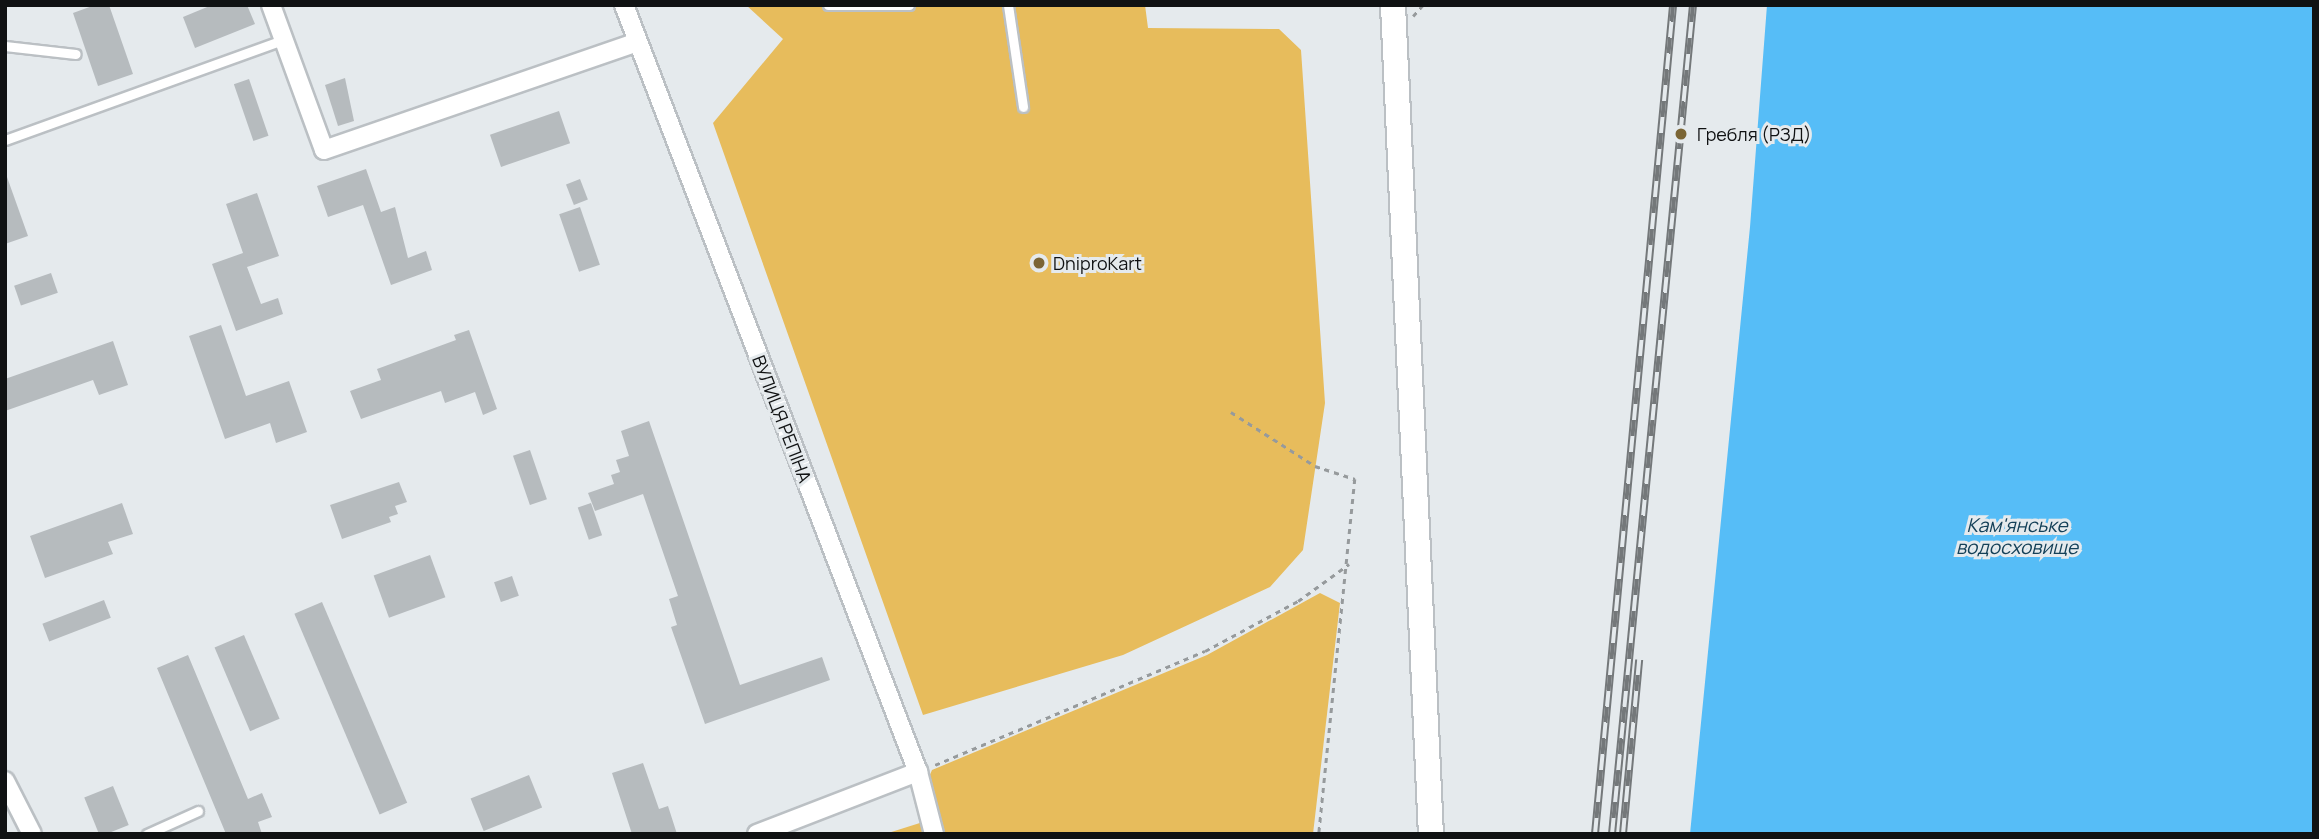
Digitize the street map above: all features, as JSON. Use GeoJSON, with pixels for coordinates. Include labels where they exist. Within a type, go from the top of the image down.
{"type":"FeatureCollection","features":[{"type":"Feature","properties":{"kind":"main road"},"geometry":{"type":"LineString","coordinates":[[1393,5],[1431,834]]}},
{"type":"Feature","properties":{"kind":"street"},"geometry":{"type":"LineString","coordinates":[[271,5],[324,150],[636,42]]}},
{"type":"Feature","properties":{"kind":"street","name":"ВУЛИЦЯ РЕПІНА"},"geometry":{"type":"LineString","coordinates":[[624,5],[918,772],[934,834]]}},
{"type":"Feature","properties":{"kind":"street"},"geometry":{"type":"LineString","coordinates":[[757,834],[918,772]]}},
{"type":"Feature","properties":{"kind":"street"},"geometry":{"type":"LineString","coordinates":[[5,781],[32,834]]}},
{"type":"Feature","properties":{"kind":"lane"},"geometry":{"type":"LineString","coordinates":[[828,5],[909,5]]}},
{"type":"Feature","properties":{"kind":"lane"},"geometry":{"type":"LineString","coordinates":[[1008,5],[1023,107]]}},
{"type":"Feature","properties":{"kind":"lane"},"geometry":{"type":"LineString","coordinates":[[5,140],[283,40]]}},
{"type":"Feature","properties":{"kind":"lane"},"geometry":{"type":"LineString","coordinates":[[5,46],[76,54]]}},
{"type":"Feature","properties":{"kind":"lane"},"geometry":{"type":"LineString","coordinates":[[147,834],[198,811]]}},
{"type":"Feature","properties":{"kind":"path"},"geometry":{"type":"LineString","coordinates":[[1231,412],[1315,466],[1355,479],[1349,564],[1319,834]]}},
{"type":"Feature","properties":{"kind":"path"},"geometry":{"type":"LineString","coordinates":[[918,772],[1205,651],[1298,601],[1349,564]]}},
{"type":"Feature","properties":{"kind":"shaded area","name":"DniproKart"},"geometry":{"type":"Polygon","coordinates":[[[746,5],[1145,5],[1148,28],[1279,29],[1301,50],[1325,403],[1303,550],[1270,587],[1123,655],[923,715],[713,123],[783,39],[746,5]]]}},
{"type":"Feature","properties":{"kind":"shaded area"},"geometry":{"type":"Polygon","coordinates":[[[1320,593],[1340,603],[1313,834],[943,834],[929,777],[932,770],[1207,655],[1320,593]]]}},
{"type":"Feature","properties":{"kind":"shaded area"},"geometry":{"type":"Polygon","coordinates":[[[923,822],[926,834],[885,834],[923,822]]]}},
{"type":"Feature","properties":{"kind":"water","name":"Кам'янське водосховище"},"geometry":{"type":"Polygon","coordinates":[[[1767,5],[2314,5],[2314,834],[1690,834],[1750,227],[1767,5]]]}},
{"type":"Feature","properties":{"kind":"building"},"geometry":{"type":"Polygon","coordinates":[[[95,5],[109,5],[133,74],[98,86],[73,13],[95,5]]]}},
{"type":"Feature","properties":{"kind":"building"},"geometry":{"type":"Polygon","coordinates":[[[212,5],[247,5],[255,24],[195,48],[183,17],[212,5]]]}},
{"type":"Feature","properties":{"kind":"building"},"geometry":{"type":"Polygon","coordinates":[[[345,78],[354,121],[338,126],[325,85],[345,78]]]}},
{"type":"Feature","properties":{"kind":"building"},"geometry":{"type":"Polygon","coordinates":[[[249,79],[269,136],[253,141],[234,84],[249,79]]]}},
{"type":"Feature","properties":{"kind":"building"},"geometry":{"type":"Polygon","coordinates":[[[559,111],[570,143],[501,167],[490,135],[559,111]]]}},
{"type":"Feature","properties":{"kind":"building"},"geometry":{"type":"Polygon","coordinates":[[[366,169],[381,212],[395,207],[408,258],[426,251],[432,270],[391,285],[363,205],[328,217],[317,186],[366,169]]]}},
{"type":"Feature","properties":{"kind":"building"},"geometry":{"type":"Polygon","coordinates":[[[7,177],[28,236],[5,244],[5,178],[7,177]]]}},
{"type":"Feature","properties":{"kind":"building"},"geometry":{"type":"Polygon","coordinates":[[[580,179],[588,200],[574,205],[566,184],[580,179]]]}},
{"type":"Feature","properties":{"kind":"building"},"geometry":{"type":"Polygon","coordinates":[[[257,193],[279,256],[247,267],[261,304],[278,298],[283,314],[236,331],[212,264],[243,253],[226,204],[257,193]]]}},
{"type":"Feature","properties":{"kind":"building"},"geometry":{"type":"Polygon","coordinates":[[[580,207],[600,265],[579,272],[559,214],[580,207]]]}},
{"type":"Feature","properties":{"kind":"building"},"geometry":{"type":"Polygon","coordinates":[[[51,273],[58,293],[21,306],[14,286],[51,273]]]}},
{"type":"Feature","properties":{"kind":"building"},"geometry":{"type":"Polygon","coordinates":[[[221,325],[246,396],[289,381],[307,432],[276,443],[270,423],[225,439],[189,336],[221,325]]]}},
{"type":"Feature","properties":{"kind":"building"},"geometry":{"type":"Polygon","coordinates":[[[469,330],[497,409],[483,415],[475,392],[445,403],[441,391],[361,419],[350,391],[381,380],[377,369],[456,340],[454,335],[469,330]]]}},
{"type":"Feature","properties":{"kind":"building"},"geometry":{"type":"Polygon","coordinates":[[[113,341],[128,385],[99,395],[93,380],[5,411],[5,379],[113,341]]]}},
{"type":"Feature","properties":{"kind":"building"},"geometry":{"type":"Polygon","coordinates":[[[649,421],[740,685],[822,657],[830,680],[705,724],[671,627],[677,625],[669,599],[678,596],[643,494],[595,511],[588,493],[614,484],[611,475],[620,472],[616,460],[629,456],[621,431],[649,421]]]}},
{"type":"Feature","properties":{"kind":"building"},"geometry":{"type":"Polygon","coordinates":[[[530,450],[547,499],[530,505],[513,456],[530,450]]]}},
{"type":"Feature","properties":{"kind":"building"},"geometry":{"type":"Polygon","coordinates":[[[399,482],[407,502],[395,506],[398,514],[389,517],[391,522],[342,539],[330,505],[399,482]]]}},
{"type":"Feature","properties":{"kind":"building"},"geometry":{"type":"Polygon","coordinates":[[[122,503],[133,534],[108,542],[113,554],[45,578],[30,536],[122,503]]]}},
{"type":"Feature","properties":{"kind":"building"},"geometry":{"type":"Polygon","coordinates":[[[591,503],[602,535],[589,540],[578,508],[591,503]]]}},
{"type":"Feature","properties":{"kind":"building"},"geometry":{"type":"Polygon","coordinates":[[[430,555],[445,597],[389,618],[374,576],[430,555]]]}},
{"type":"Feature","properties":{"kind":"building"},"geometry":{"type":"Polygon","coordinates":[[[512,576],[519,596],[501,602],[494,582],[512,576]]]}},
{"type":"Feature","properties":{"kind":"building"},"geometry":{"type":"Polygon","coordinates":[[[104,600],[111,618],[49,641],[42,624],[104,600]]]}},
{"type":"Feature","properties":{"kind":"building"},"geometry":{"type":"Polygon","coordinates":[[[322,602],[407,803],[380,814],[294,614],[322,602]]]}},
{"type":"Feature","properties":{"kind":"building"},"geometry":{"type":"Polygon","coordinates":[[[244,635],[280,719],[250,731],[215,648],[244,635]]]}},
{"type":"Feature","properties":{"kind":"building"},"geometry":{"type":"Polygon","coordinates":[[[188,655],[248,799],[262,793],[272,817],[258,822],[262,834],[226,834],[157,668],[188,655]]]}},
{"type":"Feature","properties":{"kind":"building"},"geometry":{"type":"Polygon","coordinates":[[[643,763],[659,809],[668,806],[677,834],[632,834],[612,773],[643,763]]]}},
{"type":"Feature","properties":{"kind":"building"},"geometry":{"type":"Polygon","coordinates":[[[529,775],[542,807],[484,831],[471,799],[529,775]]]}},
{"type":"Feature","properties":{"kind":"building"},"geometry":{"type":"Polygon","coordinates":[[[113,786],[129,825],[106,834],[99,834],[84,798],[113,786]]]}},
{"type":"Feature","properties":{"kind":"railway"},"geometry":{"type":"LineString","coordinates":[[1595,834],[1673,5]]}},
{"type":"Feature","properties":{"kind":"railway"},"geometry":{"type":"LineString","coordinates":[[1612,834],[1693,5]]}},
{"type":"Feature","properties":{"kind":"railway"},"geometry":{"type":"LineString","coordinates":[[1623,834],[1639,660]]}},
{"type":"Feature","properties":{"kind":"place","name":"Гребля (РЗД)"},"geometry":{"type":"Point","coordinates":[1681,134]}},
{"type":"Feature","properties":{"kind":"place","name":"DniproKart"},"geometry":{"type":"Point","coordinates":[1039,263]}}]}
